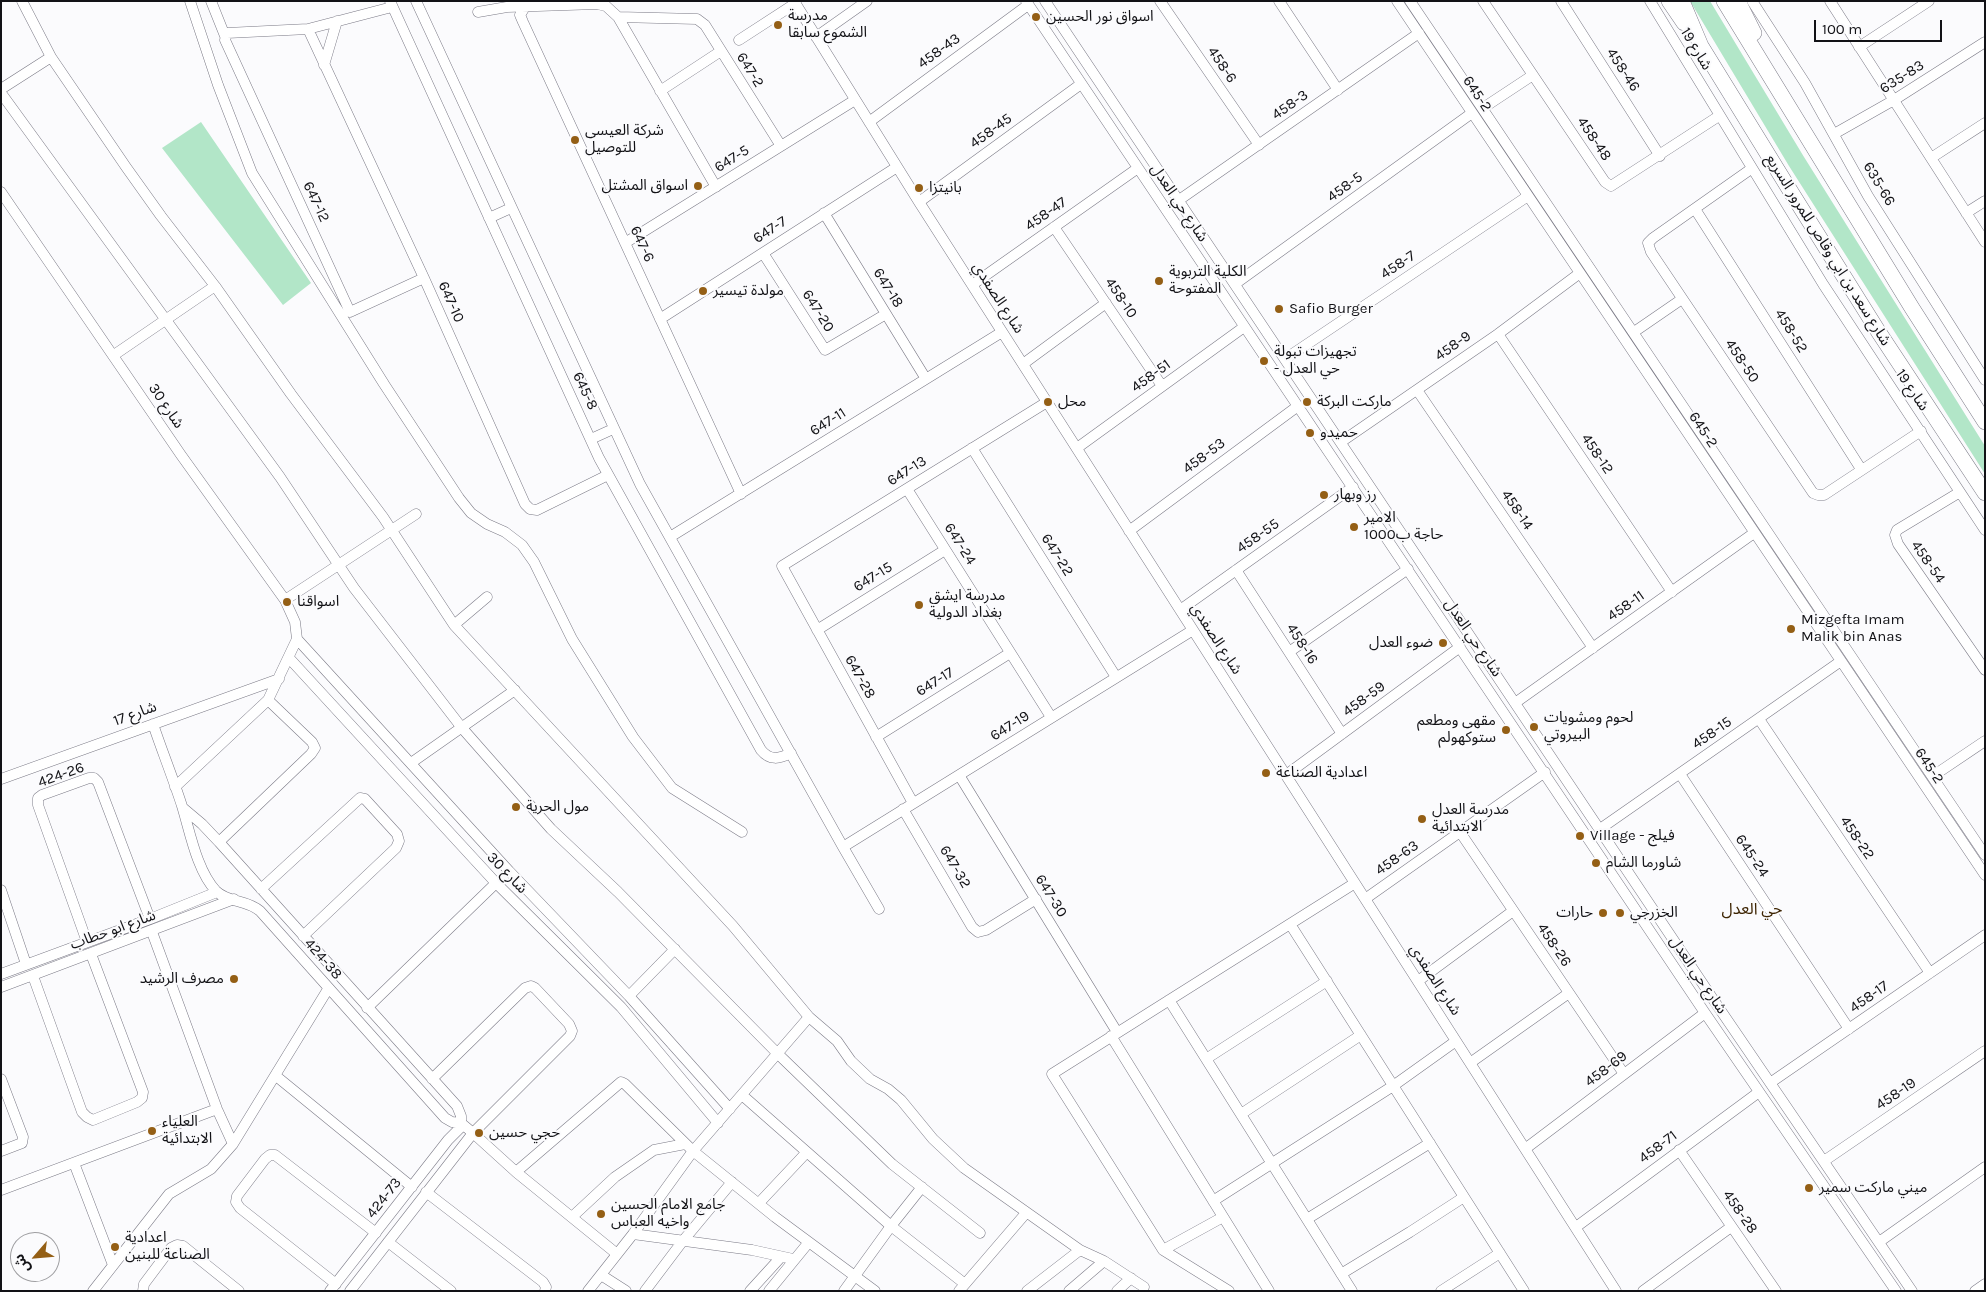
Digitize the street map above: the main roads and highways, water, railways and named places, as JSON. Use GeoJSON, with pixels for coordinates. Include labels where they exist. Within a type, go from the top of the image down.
{"type":"FeatureCollection","features":[{"type":"Feature","properties":{"kind":"highway"},"geometry":{"type":"LineString","coordinates":[[1670,1],[1701,46]]}},
{"type":"Feature","properties":{"kind":"highway","name":"شارع سعد بن ابي وقاص للمرور السريع"},"geometry":{"type":"LineString","coordinates":[[1682,1],[1701,46],[1878,331],[1985,493]]}},
{"type":"Feature","properties":{"kind":"highway"},"geometry":{"type":"LineString","coordinates":[[1724,1],[1912,308],[1985,422]]}},
{"type":"Feature","properties":{"kind":"highway"},"geometry":{"type":"LineString","coordinates":[[1738,1],[1801,126]]}},
{"type":"Feature","properties":{"kind":"place","name":"اسواق نور الحسين"},"geometry":{"type":"Point","coordinates":[1036,17]}},
{"type":"Feature","properties":{"kind":"place","name":"مدرسة الشموع سابقا"},"geometry":{"type":"Point","coordinates":[778,25]}},
{"type":"Feature","properties":{"kind":"place","name":"شركة العيسى للتوصيل"},"geometry":{"type":"Point","coordinates":[575,140]}},
{"type":"Feature","properties":{"kind":"place","name":"اسواق المشتل"},"geometry":{"type":"Point","coordinates":[698,186]}},
{"type":"Feature","properties":{"kind":"place","name":"بانيتزا"},"geometry":{"type":"Point","coordinates":[919,188]}},
{"type":"Feature","properties":{"kind":"place","name":"الكلية التربوية المفتوحة"},"geometry":{"type":"Point","coordinates":[1159,281]}},
{"type":"Feature","properties":{"kind":"place","name":"مولدة تيسير"},"geometry":{"type":"Point","coordinates":[703,291]}},
{"type":"Feature","properties":{"kind":"place","name":"Safio Burger"},"geometry":{"type":"Point","coordinates":[1279,309]}},
{"type":"Feature","properties":{"kind":"place","name":"تجهيزات تبولة - حي العدل"},"geometry":{"type":"Point","coordinates":[1264,361]}},
{"type":"Feature","properties":{"kind":"place","name":"محل"},"geometry":{"type":"Point","coordinates":[1048,402]}},
{"type":"Feature","properties":{"kind":"place","name":"ماركت البركة"},"geometry":{"type":"Point","coordinates":[1307,402]}},
{"type":"Feature","properties":{"kind":"place","name":"حميدو"},"geometry":{"type":"Point","coordinates":[1310,433]}},
{"type":"Feature","properties":{"kind":"place","name":"رز وبهار"},"geometry":{"type":"Point","coordinates":[1324,495]}},
{"type":"Feature","properties":{"kind":"place","name":"الامير حاجة ب1000"},"geometry":{"type":"Point","coordinates":[1354,527]}},
{"type":"Feature","properties":{"kind":"place","name":"اسواقنا"},"geometry":{"type":"Point","coordinates":[287,602]}},
{"type":"Feature","properties":{"kind":"place","name":"مدرسة ايشق بغداد الدولية"},"geometry":{"type":"Point","coordinates":[919,605]}},
{"type":"Feature","properties":{"kind":"place","name":"Mizgefta Imam Malik bin Anas"},"geometry":{"type":"Point","coordinates":[1791,629]}},
{"type":"Feature","properties":{"kind":"place","name":"ضوء العدل"},"geometry":{"type":"Point","coordinates":[1443,643]}},
{"type":"Feature","properties":{"kind":"place","name":"لحوم ومشويات البيروتي"},"geometry":{"type":"Point","coordinates":[1534,727]}},
{"type":"Feature","properties":{"kind":"place","name":"مقهى ومطعم ستوكهولم"},"geometry":{"type":"Point","coordinates":[1506,730]}},
{"type":"Feature","properties":{"kind":"place","name":"اعدادية الصناعة"},"geometry":{"type":"Point","coordinates":[1266,773]}},
{"type":"Feature","properties":{"kind":"place","name":"مول الحرية"},"geometry":{"type":"Point","coordinates":[516,807]}},
{"type":"Feature","properties":{"kind":"place","name":"مدرسة العدل الابتدائية"},"geometry":{"type":"Point","coordinates":[1422,819]}},
{"type":"Feature","properties":{"kind":"place","name":"Village - فيلج"},"geometry":{"type":"Point","coordinates":[1580,836]}},
{"type":"Feature","properties":{"kind":"place","name":"شاورما الشام"},"geometry":{"type":"Point","coordinates":[1596,863]}},
{"type":"Feature","properties":{"kind":"place","name":"حارات"},"geometry":{"type":"Point","coordinates":[1603,913]}},
{"type":"Feature","properties":{"kind":"place","name":"الخزرجي"},"geometry":{"type":"Point","coordinates":[1620,913]}},
{"type":"Feature","properties":{"kind":"place","name":"مصرف الرشيد"},"geometry":{"type":"Point","coordinates":[234,979]}},
{"type":"Feature","properties":{"kind":"place","name":"العلياء الابتدائية"},"geometry":{"type":"Point","coordinates":[152,1131]}},
{"type":"Feature","properties":{"kind":"place","name":"حجي حسين"},"geometry":{"type":"Point","coordinates":[479,1133]}},
{"type":"Feature","properties":{"kind":"place","name":"ميني ماركت سمير"},"geometry":{"type":"Point","coordinates":[1809,1188]}},
{"type":"Feature","properties":{"kind":"place","name":"جامع الامام الحسين واخيه العباس"},"geometry":{"type":"Point","coordinates":[601,1214]}},
{"type":"Feature","properties":{"kind":"place","name":"اعدادية الصناعة للبنين"},"geometry":{"type":"Point","coordinates":[115,1247]}},
{"type":"Feature","properties":{"kind":"district","name":"حي العدل"},"geometry":{"type":"Point","coordinates":[1752,909]}}]}
